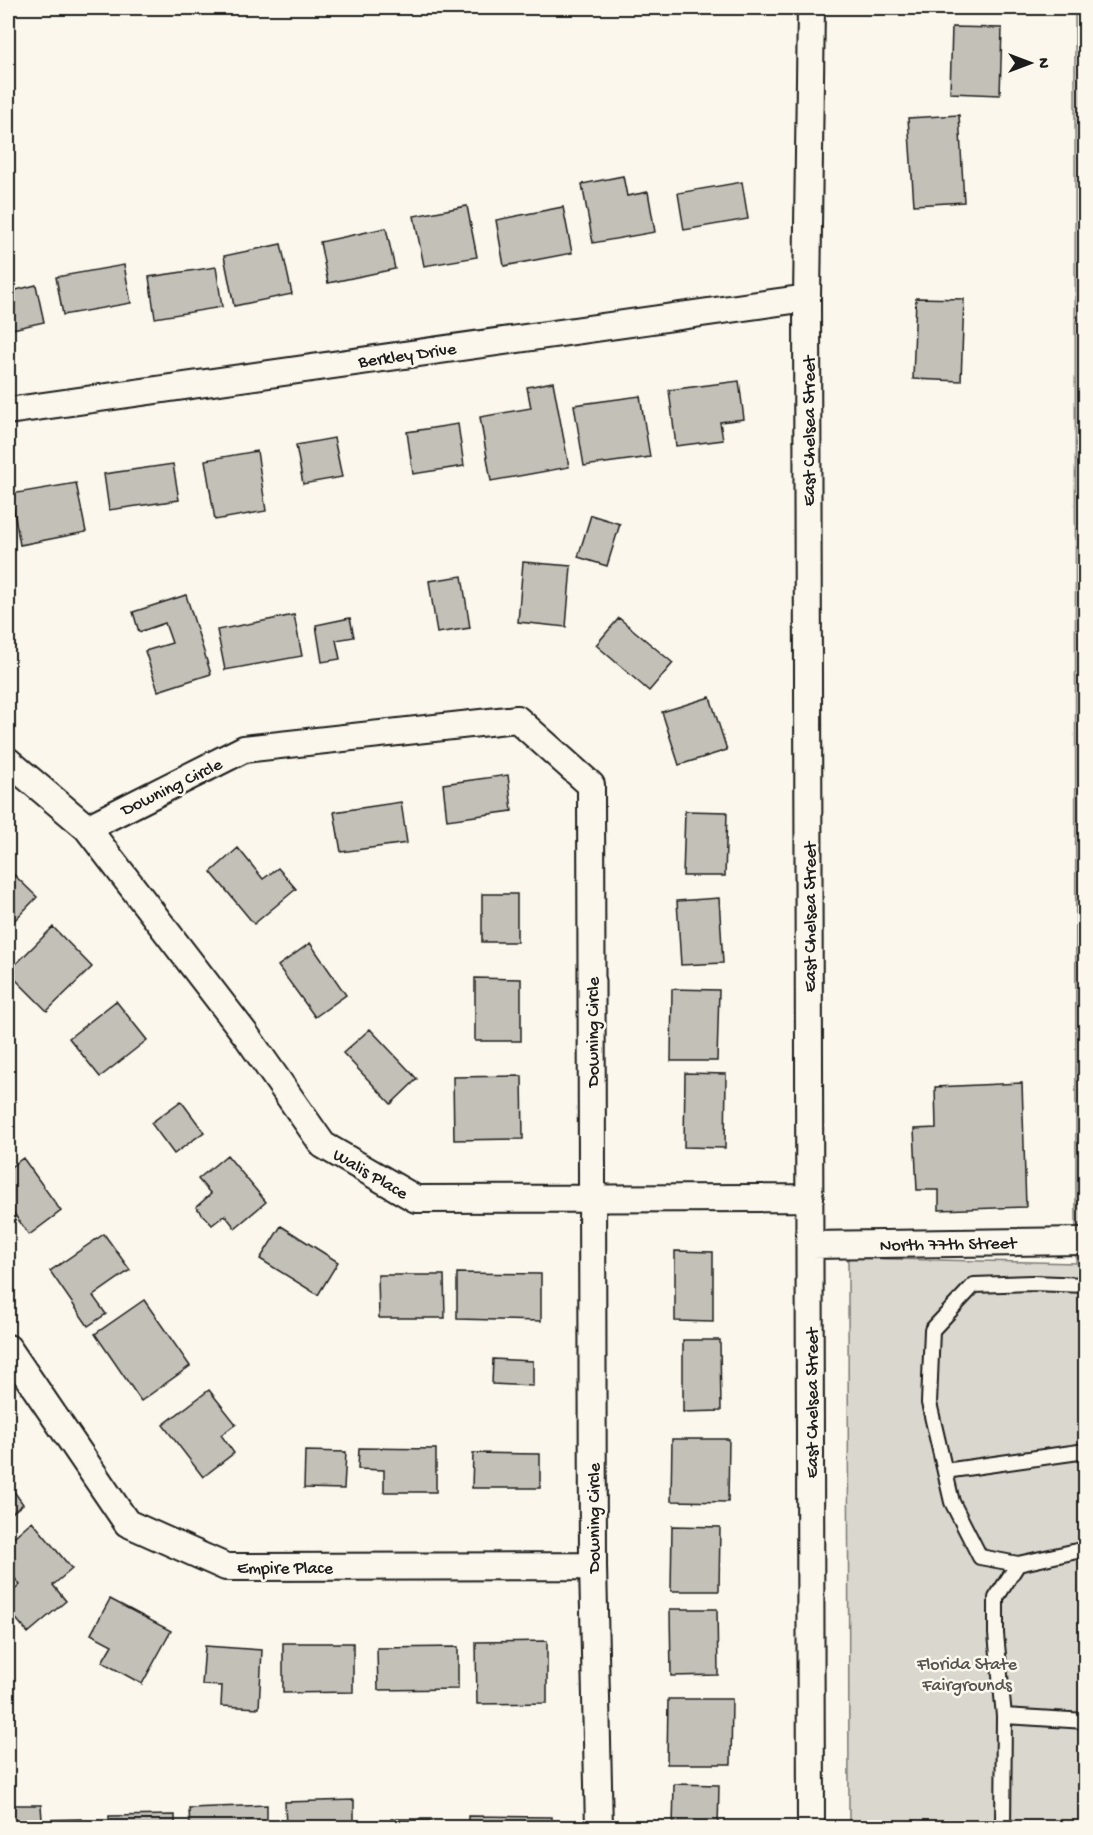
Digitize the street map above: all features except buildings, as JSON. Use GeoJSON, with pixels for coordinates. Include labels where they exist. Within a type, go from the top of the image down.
{"type":"FeatureCollection","features":[{"type":"Feature","properties":{"kind":"street","name":"East Chelsea Street"},"geometry":{"type":"LineString","coordinates":[[811,8],[807,298],[811,1827]]}},
{"type":"Feature","properties":{"kind":"street","name":"Berkley Drive"},"geometry":{"type":"LineString","coordinates":[[8,411],[807,298]]}},
{"type":"Feature","properties":{"kind":"street","name":"Downing Circle"},"geometry":{"type":"LineString","coordinates":[[87,828],[244,749],[517,719],[591,785],[593,1566],[599,1827]]}},
{"type":"Feature","properties":{"kind":"street","name":"Walis Place"},"geometry":{"type":"LineString","coordinates":[[8,761],[87,828],[246,1035],[323,1145],[416,1199],[810,1198]]}},
{"type":"Feature","properties":{"kind":"street","name":"North 77th Street"},"geometry":{"type":"LineString","coordinates":[[811,1245],[1086,1241]]}},
{"type":"Feature","properties":{"kind":"street","name":"Empire Place"},"geometry":{"type":"LineString","coordinates":[[8,1348],[127,1523],[226,1567],[593,1566]]}},
{"type":"Feature","properties":{"kind":"lane"},"geometry":{"type":"LineString","coordinates":[[1086,1285],[1032,1283],[974,1285],[932,1330],[929,1403],[952,1502],[980,1557],[1018,1564],[1086,1550]]}},
{"type":"Feature","properties":{"kind":"lane"},"geometry":{"type":"LineString","coordinates":[[945,1471],[1086,1451]]}},
{"type":"Feature","properties":{"kind":"lane"},"geometry":{"type":"LineString","coordinates":[[1003,1827],[1004,1716],[996,1634],[996,1598],[1018,1564]]}},
{"type":"Feature","properties":{"kind":"lane"},"geometry":{"type":"LineString","coordinates":[[1004,1716],[1086,1721]]}},
{"type":"Feature","properties":{"kind":"green space","name":"Florida State Fairgrounds"},"geometry":{"type":"Polygon","coordinates":[[[1075,8],[1085,8],[1085,1827],[849,1827],[848,1258],[1076,1263],[1075,8]]]}}]}
